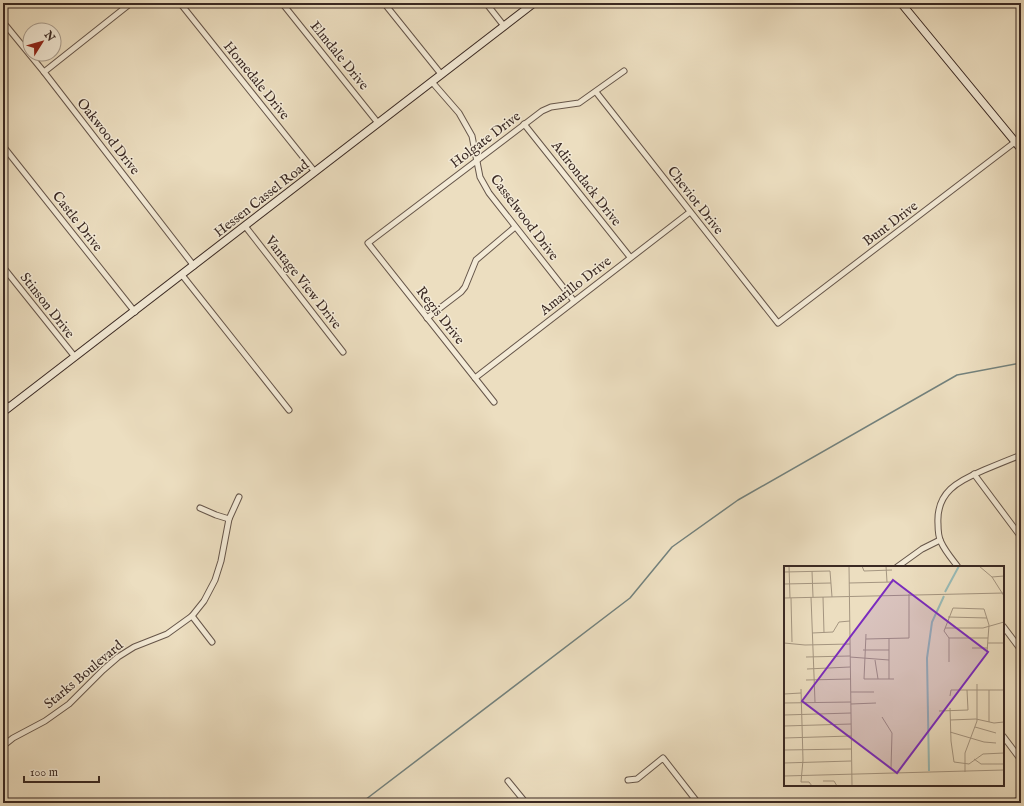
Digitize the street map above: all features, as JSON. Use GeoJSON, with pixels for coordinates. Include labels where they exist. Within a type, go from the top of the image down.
{"type":"FeatureCollection","features":[{"type":"Feature","properties":{"kind":"main road","name":"Hessen Cassel Road"},"geometry":{"type":"LineString","coordinates":[[3,412],[534,3]]}},
{"type":"Feature","properties":{"kind":"main road"},"geometry":{"type":"LineString","coordinates":[[901,3],[1021,149]]}},
{"type":"Feature","properties":{"kind":"street"},"geometry":{"type":"LineString","coordinates":[[44,72],[131,3]]}},
{"type":"Feature","properties":{"kind":"street","name":"Homedale Drive"},"geometry":{"type":"LineString","coordinates":[[180,3],[315,172]]}},
{"type":"Feature","properties":{"kind":"street","name":"Elmdale Drive"},"geometry":{"type":"LineString","coordinates":[[282,3],[378,123]]}},
{"type":"Feature","properties":{"kind":"street"},"geometry":{"type":"LineString","coordinates":[[384,3],[441,74]]}},
{"type":"Feature","properties":{"kind":"street"},"geometry":{"type":"LineString","coordinates":[[486,3],[504,26]]}},
{"type":"Feature","properties":{"kind":"street","name":"Oakwood Drive"},"geometry":{"type":"LineString","coordinates":[[3,22],[44,72],[194,266]]}},
{"type":"Feature","properties":{"kind":"street","name":"Holgate Drive"},"geometry":{"type":"LineString","coordinates":[[368,243],[542,110],[551,107],[579,103],[624,71]]}},
{"type":"Feature","properties":{"kind":"street","name":"Casselwood Drive"},"geometry":{"type":"LineString","coordinates":[[432,82],[459,113],[472,136],[480,177],[485,187],[574,301]]}},
{"type":"Feature","properties":{"kind":"street","name":"Cheviot Drive"},"geometry":{"type":"LineString","coordinates":[[596,92],[778,323]]}},
{"type":"Feature","properties":{"kind":"street","name":"Adirondack Drive"},"geometry":{"type":"LineString","coordinates":[[524,124],[630,257]]}},
{"type":"Feature","properties":{"kind":"street","name":"Bunt Drive"},"geometry":{"type":"LineString","coordinates":[[778,323],[1015,142]]}},
{"type":"Feature","properties":{"kind":"street","name":"Castle Drive"},"geometry":{"type":"LineString","coordinates":[[3,146],[134,312]]}},
{"type":"Feature","properties":{"kind":"street","name":"Amarillo Drive"},"geometry":{"type":"LineString","coordinates":[[475,378],[690,212]]}},
{"type":"Feature","properties":{"kind":"street","name":"Vantage View Drive"},"geometry":{"type":"LineString","coordinates":[[245,226],[343,352]]}},
{"type":"Feature","properties":{"kind":"street"},"geometry":{"type":"LineString","coordinates":[[427,318],[461,292],[465,287],[476,260],[516,227]]}},
{"type":"Feature","properties":{"kind":"street","name":"Regis Drive"},"geometry":{"type":"LineString","coordinates":[[368,243],[494,402]]}},
{"type":"Feature","properties":{"kind":"street","name":"Stinson Drive"},"geometry":{"type":"LineString","coordinates":[[3,267],[75,357]]}},
{"type":"Feature","properties":{"kind":"street"},"geometry":{"type":"LineString","coordinates":[[182,275],[289,410]]}},
{"type":"Feature","properties":{"kind":"street"},"geometry":{"type":"LineString","coordinates":[[3,400],[9,408]]}},
{"type":"Feature","properties":{"kind":"street"},"geometry":{"type":"LineString","coordinates":[[957,566],[943,547],[940,540],[937,516],[940,503],[954,485],[974,474],[1021,455]]}},
{"type":"Feature","properties":{"kind":"street"},"geometry":{"type":"LineString","coordinates":[[974,474],[1021,537]]}},
{"type":"Feature","properties":{"kind":"street","name":"Starks Boulevard"},"geometry":{"type":"LineString","coordinates":[[3,746],[13,738],[45,721],[69,704],[118,657],[134,647],[167,634],[192,616],[204,601],[215,580],[221,561],[229,519],[239,497]]}},
{"type":"Feature","properties":{"kind":"street"},"geometry":{"type":"LineString","coordinates":[[200,508],[229,519]]}},
{"type":"Feature","properties":{"kind":"street"},"geometry":{"type":"LineString","coordinates":[[899,566],[922,549],[940,540]]}},
{"type":"Feature","properties":{"kind":"street"},"geometry":{"type":"LineString","coordinates":[[192,616],[212,642]]}},
{"type":"Feature","properties":{"kind":"street"},"geometry":{"type":"LineString","coordinates":[[1004,627],[1021,650]]}},
{"type":"Feature","properties":{"kind":"street"},"geometry":{"type":"LineString","coordinates":[[1004,737],[1021,760]]}},
{"type":"Feature","properties":{"kind":"street"},"geometry":{"type":"LineString","coordinates":[[628,780],[637,779],[663,758],[698,803]]}},
{"type":"Feature","properties":{"kind":"street"},"geometry":{"type":"LineString","coordinates":[[508,781],[526,803]]}},
{"type":"Feature","properties":{"kind":"waterway"},"geometry":{"type":"LineString","coordinates":[[361,803],[630,598],[672,547],[738,500],[957,375],[1021,363]]}}]}
